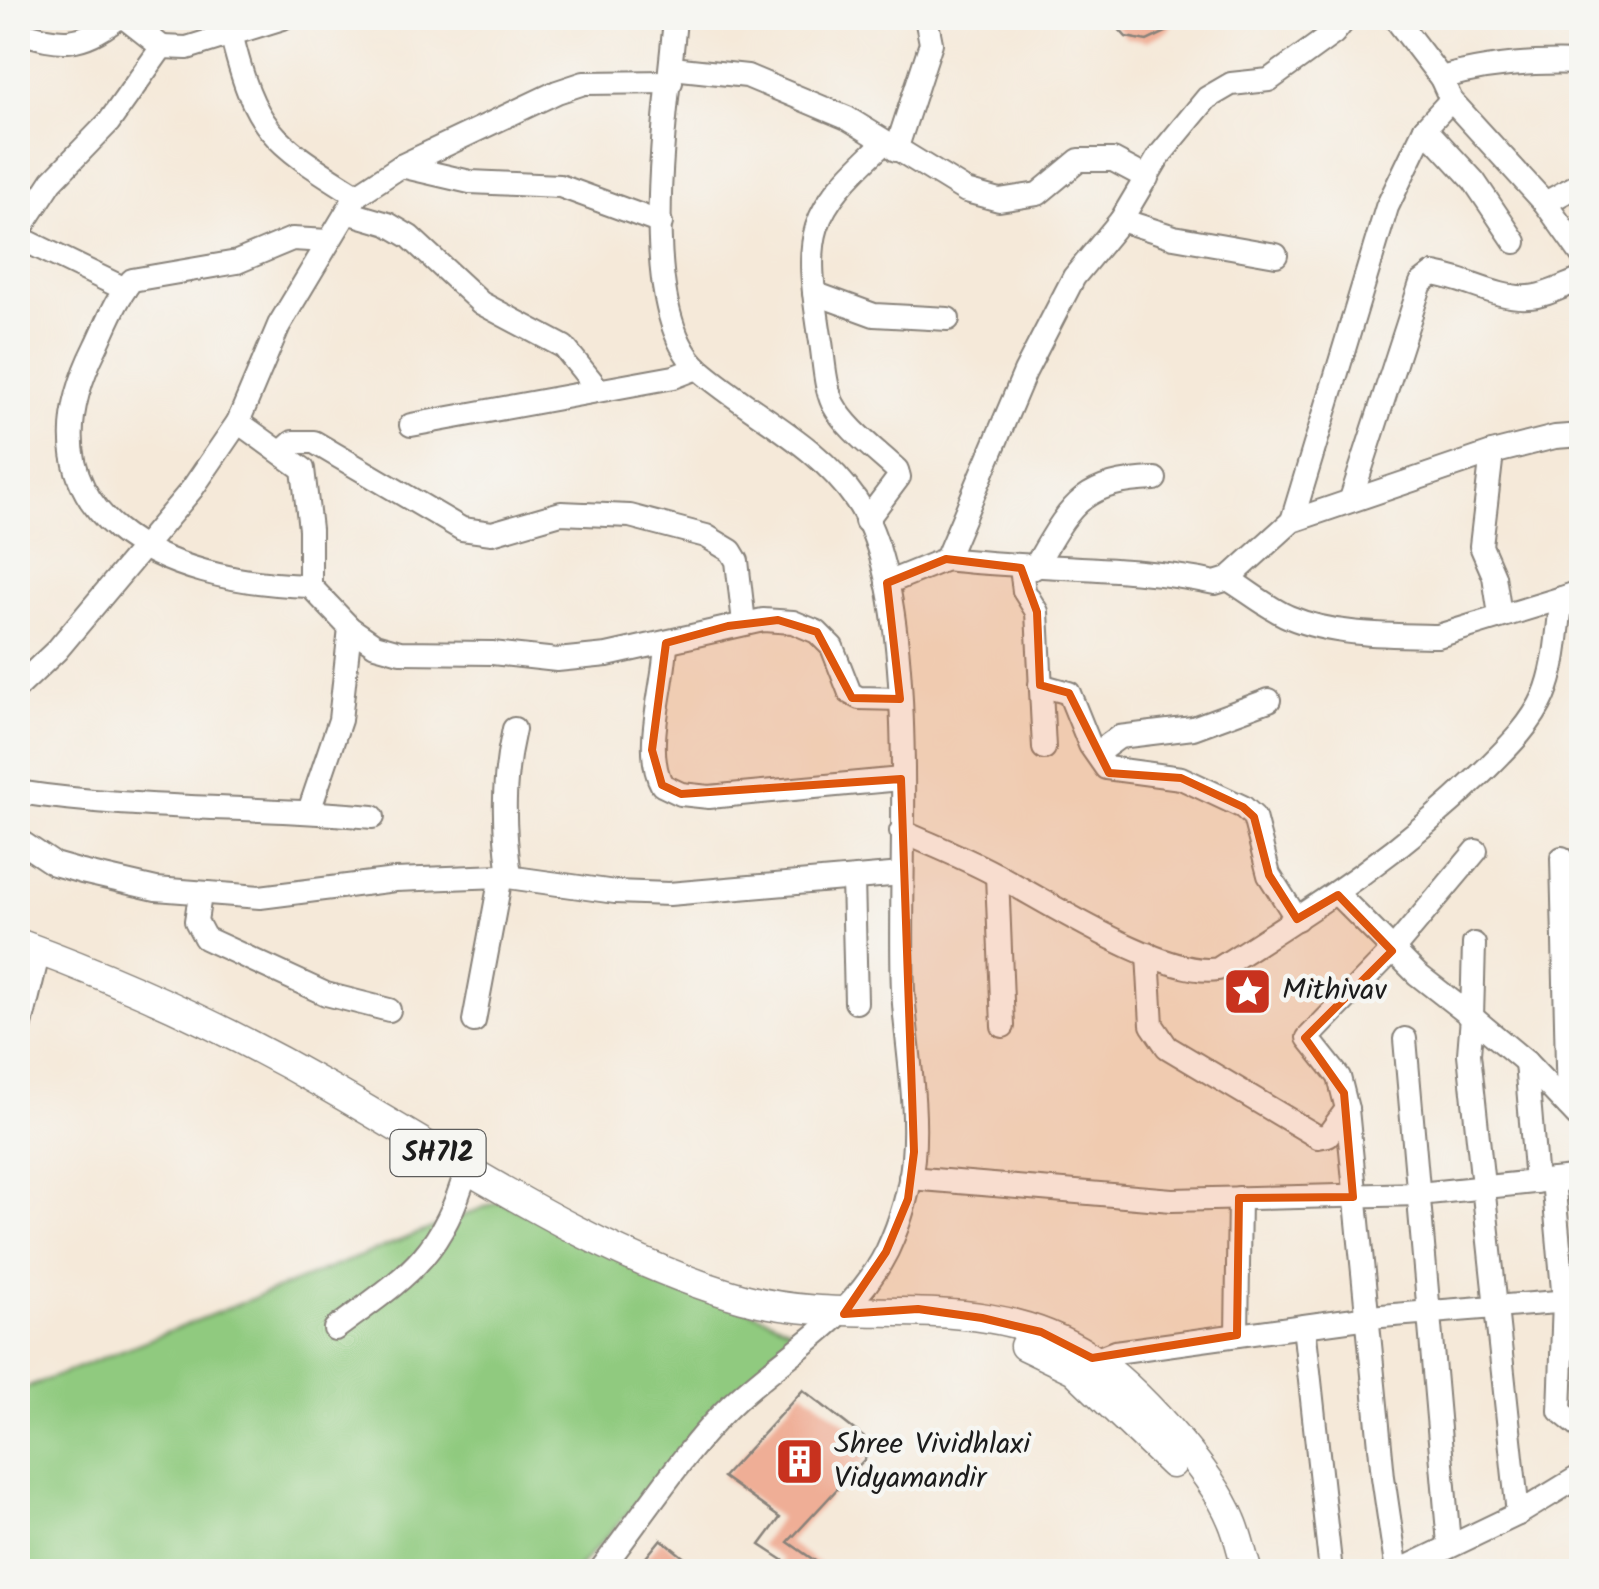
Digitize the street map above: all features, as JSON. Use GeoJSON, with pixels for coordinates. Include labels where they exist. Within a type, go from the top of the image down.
{"type":"FeatureCollection","features":[{"type":"Feature","properties":{"kind":"main road","name":"SH712"},"geometry":{"type":"LineString","coordinates":[[28,947],[224,1030],[466,1171],[646,1261],[707,1286],[776,1305],[844,1314],[918,1309],[1041,1332],[1158,1420],[1197,1468],[1233,1523],[1248,1572]]}},
{"type":"Feature","properties":{"kind":"street"},"geometry":{"type":"LineString","coordinates":[[18,32],[64,44],[100,32],[121,18],[162,47],[187,48],[283,18]]}},
{"type":"Feature","properties":{"kind":"street"},"geometry":{"type":"LineString","coordinates":[[598,1572],[730,1406],[844,1314],[886,1252],[908,1199],[914,1152],[903,986],[900,699],[888,584],[857,501],[816,456],[697,368],[678,338],[664,301],[661,222],[665,112],[675,18]]}},
{"type":"Feature","properties":{"kind":"street"},"geometry":{"type":"LineString","coordinates":[[866,521],[898,477],[832,401],[814,294],[811,239],[819,212],[836,186],[890,146],[931,43],[926,18]]}},
{"type":"Feature","properties":{"kind":"street"},"geometry":{"type":"LineString","coordinates":[[946,559],[1033,356],[1074,278],[1120,220],[1146,178],[1207,98],[1230,84],[1269,80],[1334,33],[1346,18]]}},
{"type":"Feature","properties":{"kind":"street"},"geometry":{"type":"LineString","coordinates":[[1395,18],[1442,78],[1451,100],[1546,203],[1582,255]]}},
{"type":"Feature","properties":{"kind":"street"},"geometry":{"type":"LineString","coordinates":[[231,34],[246,93],[263,123],[301,160],[352,204],[410,237],[481,303],[564,346],[597,388]]}},
{"type":"Feature","properties":{"kind":"street"},"geometry":{"type":"LineString","coordinates":[[124,289],[18,235],[52,181],[108,122],[162,47]]}},
{"type":"Feature","properties":{"kind":"street"},"geometry":{"type":"LineString","coordinates":[[1442,78],[1473,68],[1536,61],[1582,63]]}},
{"type":"Feature","properties":{"kind":"street"},"geometry":{"type":"LineString","coordinates":[[18,687],[57,650],[192,489],[238,422],[279,325],[352,204],[401,166],[584,83],[671,75],[747,76],[847,118],[966,190],[999,200],[1038,194],[1079,160],[1113,160],[1146,178]]}},
{"type":"Feature","properties":{"kind":"street"},"geometry":{"type":"LineString","coordinates":[[1292,521],[1386,207],[1425,128],[1451,100]]}},
{"type":"Feature","properties":{"kind":"street"},"geometry":{"type":"LineString","coordinates":[[1425,128],[1474,182],[1516,242]]}},
{"type":"Feature","properties":{"kind":"street"},"geometry":{"type":"LineString","coordinates":[[401,166],[470,182],[560,186],[661,222]]}},
{"type":"Feature","properties":{"kind":"street"},"geometry":{"type":"LineString","coordinates":[[1546,203],[1582,183]]}},
{"type":"Feature","properties":{"kind":"street"},"geometry":{"type":"LineString","coordinates":[[1120,220],[1146,231],[1276,255]]}},
{"type":"Feature","properties":{"kind":"street"},"geometry":{"type":"LineString","coordinates":[[329,241],[276,243],[237,262],[132,280],[124,289],[82,374],[73,415],[71,456],[90,501],[141,550],[230,577],[310,586],[350,628],[375,644],[400,652],[558,660],[778,620],[817,632],[832,647],[850,693],[859,698],[900,699]]}},
{"type":"Feature","properties":{"kind":"street"},"geometry":{"type":"LineString","coordinates":[[1352,499],[1421,284],[1433,274],[1444,275],[1510,296],[1531,298],[1582,279]]}},
{"type":"Feature","properties":{"kind":"street"},"geometry":{"type":"LineString","coordinates":[[814,294],[874,315],[948,320]]}},
{"type":"Feature","properties":{"kind":"street"},"geometry":{"type":"LineString","coordinates":[[410,424],[674,377],[697,368]]}},
{"type":"Feature","properties":{"kind":"street"},"geometry":{"type":"LineString","coordinates":[[238,422],[298,462],[307,480],[310,586]]}},
{"type":"Feature","properties":{"kind":"street"},"geometry":{"type":"LineString","coordinates":[[888,584],[946,559],[1028,568],[1092,566],[1214,583],[1228,579],[1292,521],[1492,452],[1555,436],[1582,435]]}},
{"type":"Feature","properties":{"kind":"street"},"geometry":{"type":"LineString","coordinates":[[283,451],[294,442],[314,442],[462,529],[492,534],[560,512],[630,516],[706,536],[737,561],[744,624]]}},
{"type":"Feature","properties":{"kind":"street"},"geometry":{"type":"LineString","coordinates":[[1492,452],[1481,546],[1494,576],[1500,616]]}},
{"type":"Feature","properties":{"kind":"street"},"geometry":{"type":"LineString","coordinates":[[1044,748],[1037,612],[1024,591],[1028,568],[1082,497],[1114,481],[1155,479]]}},
{"type":"Feature","properties":{"kind":"street"},"geometry":{"type":"LineString","coordinates":[[1228,579],[1288,616],[1333,629],[1438,636],[1572,594]]}},
{"type":"Feature","properties":{"kind":"street"},"geometry":{"type":"LineString","coordinates":[[901,831],[997,875],[1148,954],[1196,969],[1218,969],[1338,895],[1434,819],[1528,724],[1544,696],[1572,594]]}},
{"type":"Feature","properties":{"kind":"street"},"geometry":{"type":"LineString","coordinates":[[309,811],[340,720],[350,628]]}},
{"type":"Feature","properties":{"kind":"street"},"geometry":{"type":"LineString","coordinates":[[666,643],[665,685],[652,750],[662,785],[681,794],[709,797],[901,779]]}},
{"type":"Feature","properties":{"kind":"street"},"geometry":{"type":"LineString","coordinates":[[1040,684],[1069,693],[1097,754],[1115,773],[1181,778],[1243,807],[1254,817],[1269,876],[1297,918]]}},
{"type":"Feature","properties":{"kind":"street"},"geometry":{"type":"LineString","coordinates":[[1097,754],[1119,736],[1193,728],[1269,700]]}},
{"type":"Feature","properties":{"kind":"street"},"geometry":{"type":"LineString","coordinates":[[474,1021],[506,876],[504,774],[514,729]]}},
{"type":"Feature","properties":{"kind":"street"},"geometry":{"type":"LineString","coordinates":[[18,792],[113,804],[372,817]]}},
{"type":"Feature","properties":{"kind":"street"},"geometry":{"type":"LineString","coordinates":[[18,840],[54,864],[82,872],[200,895],[260,898],[395,880],[506,876],[615,892],[669,894],[902,874]]}},
{"type":"Feature","properties":{"kind":"street"},"geometry":{"type":"LineString","coordinates":[[1476,850],[1392,951],[1308,1038],[1339,1077],[1348,1109],[1353,1198],[1361,1226],[1383,1477],[1398,1572],[1518,1514],[1582,1475]]}},
{"type":"Feature","properties":{"kind":"street"},"geometry":{"type":"LineString","coordinates":[[1562,858],[1575,1114]]}},
{"type":"Feature","properties":{"kind":"street"},"geometry":{"type":"LineString","coordinates":[[997,875],[1003,1026]]}},
{"type":"Feature","properties":{"kind":"street"},"geometry":{"type":"LineString","coordinates":[[854,880],[856,1002]]}},
{"type":"Feature","properties":{"kind":"street"},"geometry":{"type":"LineString","coordinates":[[200,895],[197,929],[205,938],[326,994],[389,1010]]}},
{"type":"Feature","properties":{"kind":"street"},"geometry":{"type":"LineString","coordinates":[[1338,895],[1392,951],[1526,1062],[1575,1114]]}},
{"type":"Feature","properties":{"kind":"street"},"geometry":{"type":"LineString","coordinates":[[1474,944],[1469,1054],[1518,1514]]}},
{"type":"Feature","properties":{"kind":"street"},"geometry":{"type":"LineString","coordinates":[[18,1037],[28,947]]}},
{"type":"Feature","properties":{"kind":"street"},"geometry":{"type":"LineString","coordinates":[[1148,954],[1152,1025],[1167,1047],[1318,1137],[1328,1135],[1348,1109]]}},
{"type":"Feature","properties":{"kind":"street"},"geometry":{"type":"LineString","coordinates":[[1405,1039],[1450,1544]]}},
{"type":"Feature","properties":{"kind":"street"},"geometry":{"type":"LineString","coordinates":[[1526,1062],[1545,1181],[1573,1300],[1560,1411],[1582,1428]]}},
{"type":"Feature","properties":{"kind":"street"},"geometry":{"type":"LineString","coordinates":[[335,1329],[428,1255],[455,1210],[466,1171]]}},
{"type":"Feature","properties":{"kind":"street"},"geometry":{"type":"LineString","coordinates":[[910,1178],[1172,1200],[1353,1198],[1582,1176]]}},
{"type":"Feature","properties":{"kind":"street"},"geometry":{"type":"LineString","coordinates":[[1237,1335],[1239,1198]]}},
{"type":"Feature","properties":{"kind":"street"},"geometry":{"type":"LineString","coordinates":[[1083,1364],[1237,1335],[1369,1317],[1573,1300]]}},
{"type":"Feature","properties":{"kind":"street"},"geometry":{"type":"LineString","coordinates":[[1304,1326],[1331,1572]]}},
{"type":"Feature","properties":{"kind":"highlighted area"},"geometry":{"type":"Polygon","coordinates":[[[946,559],[1021,568],[1037,612],[1040,685],[1069,693],[1109,773],[1181,778],[1243,807],[1254,817],[1269,875],[1297,919],[1338,895],[1392,951],[1305,1038],[1344,1093],[1353,1197],[1239,1198],[1237,1335],[1092,1358],[1041,1332],[982,1318],[918,1309],[844,1314],[886,1252],[908,1199],[914,1152],[901,779],[681,794],[662,785],[652,750],[666,643],[728,626],[778,620],[817,632],[852,698],[900,699],[887,583],[946,559]]]}},
{"type":"Feature","properties":{"kind":"green space"},"geometry":{"type":"Polygon","coordinates":[[[500,1201],[796,1331],[575,1571],[35,1572],[18,1566],[18,1391],[500,1201]]]}},
{"type":"Feature","properties":{"kind":"building"},"geometry":{"type":"Polygon","coordinates":[[[1109,18],[1176,18],[1168,31],[1147,41],[1126,37],[1109,18]]]}},
{"type":"Feature","properties":{"kind":"building","name":"Shree Vividhlaxi Vidyamandir"},"geometry":{"type":"Polygon","coordinates":[[[803,1390],[876,1447],[788,1542],[831,1572],[775,1572],[783,1560],[760,1545],[780,1518],[723,1477],[803,1390]]]}},
{"type":"Feature","properties":{"kind":"building"},"geometry":{"type":"Polygon","coordinates":[[[661,1539],[702,1572],[634,1572],[661,1539]]]}},
{"type":"Feature","properties":{"kind":"place","name":"Mithivav"},"geometry":{"type":"Point","coordinates":[1247,991]}},
{"type":"Feature","properties":{"kind":"place","name":"Shree Vividhlaxi Vidyamandir"},"geometry":{"type":"Point","coordinates":[799,1462]}}]}
